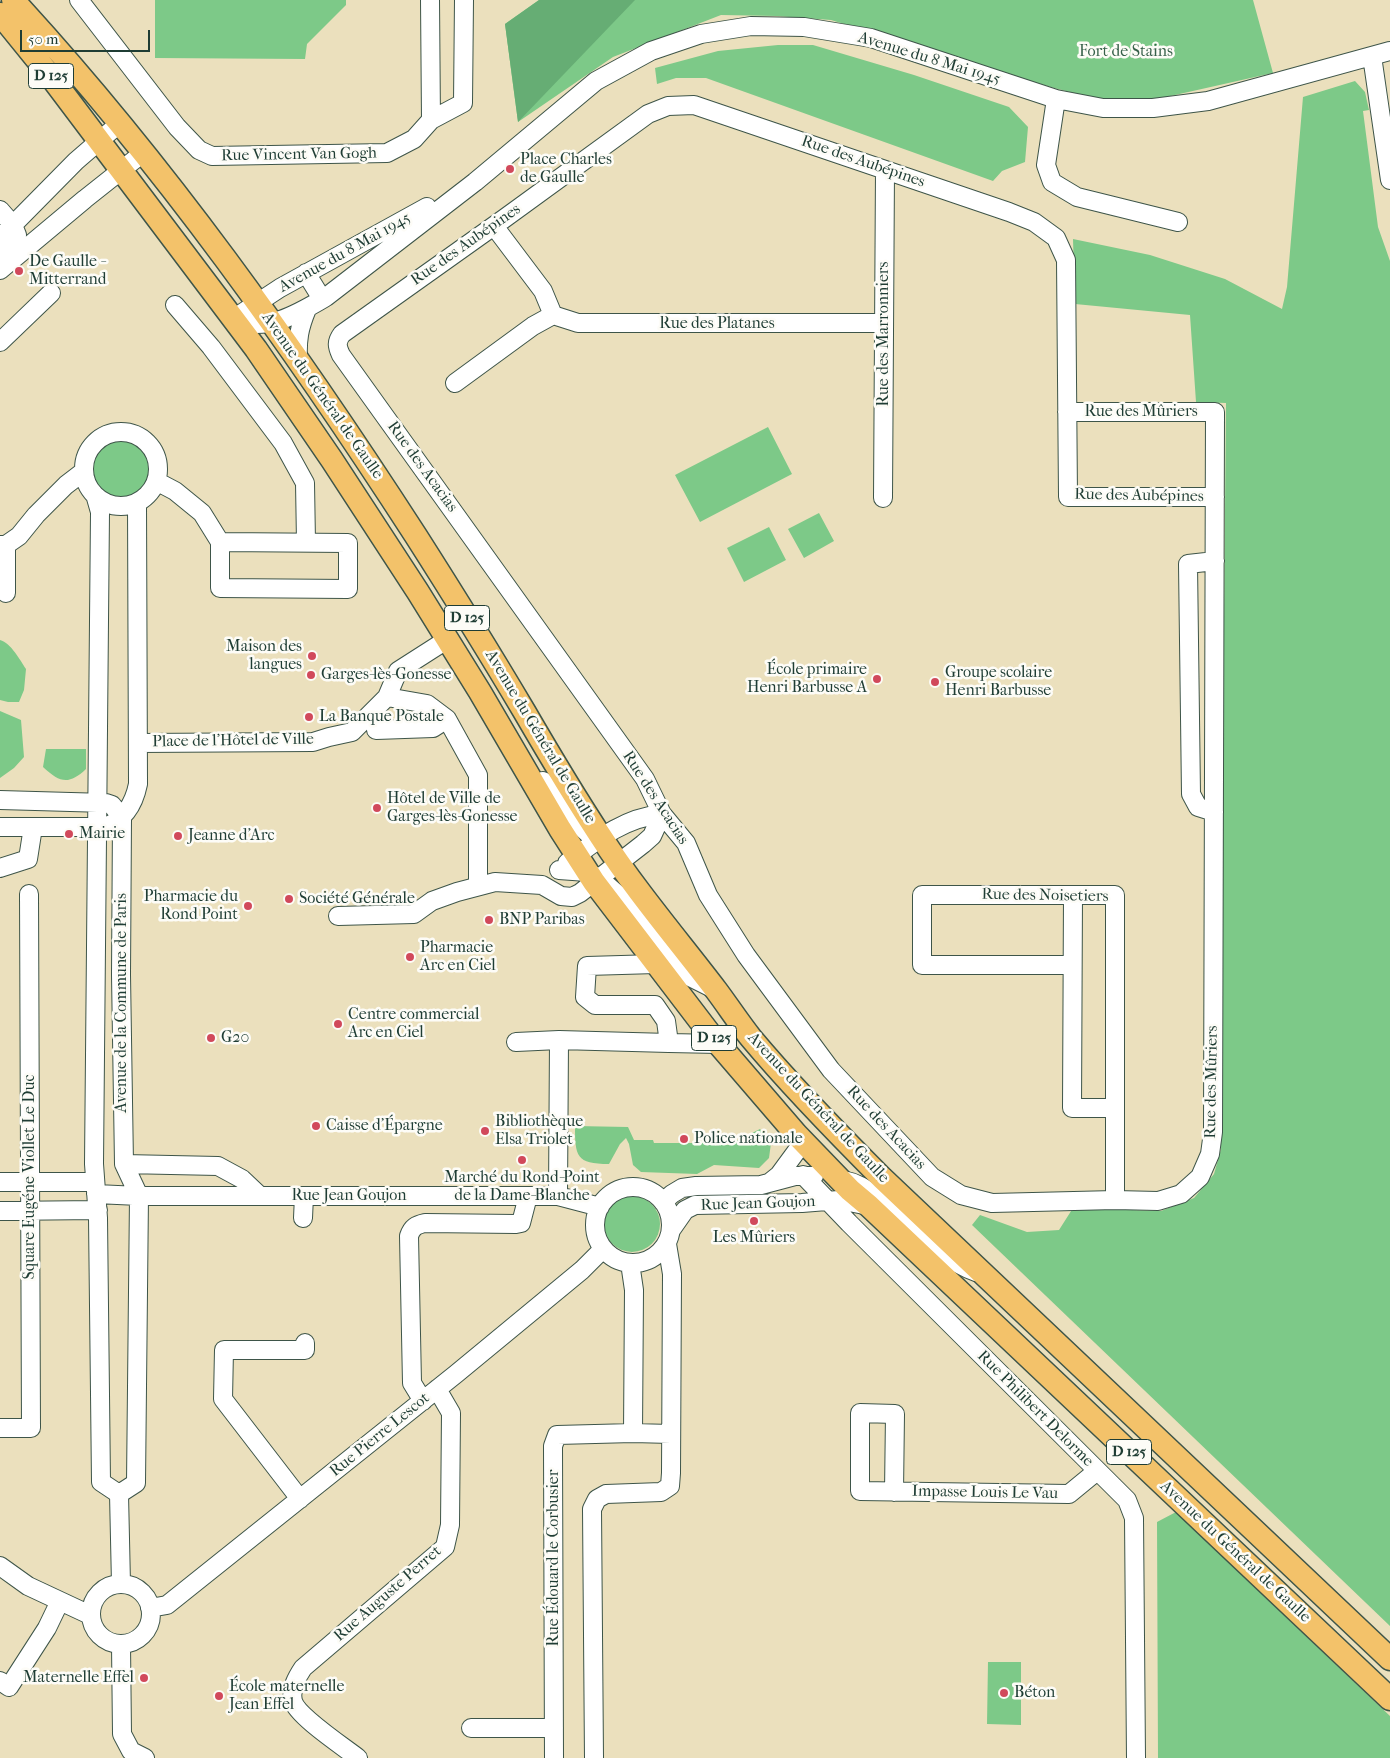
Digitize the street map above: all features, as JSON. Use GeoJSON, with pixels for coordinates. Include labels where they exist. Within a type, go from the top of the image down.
{"type":"FeatureCollection","features":[{"type":"Feature","properties":{"kind":"main road","name":"Avenue du Général de Gaulle"},"geometry":{"type":"LineString","coordinates":[[13,0],[120,123],[200,225],[271,322],[360,450],[441,575],[607,849],[754,1041],[843,1140],[981,1274],[1390,1659]]}},
{"type":"Feature","properties":{"kind":"main road","name":"Avenue du Général de Gaulle"},"geometry":{"type":"LineString","coordinates":[[0,14],[48,72],[256,349],[332,460],[448,640],[590,872],[656,964],[719,1044],[804,1141],[842,1190],[869,1206],[1390,1699]]}},
{"type":"Feature","properties":{"kind":"street","name":"Rue Vincent Van Gogh"},"geometry":{"type":"LineString","coordinates":[[79,0],[177,127],[199,150],[212,156],[387,153],[414,139],[431,120]]}},
{"type":"Feature","properties":{"kind":"street"},"geometry":{"type":"LineString","coordinates":[[430,0],[431,120],[463,103],[464,0]]}},
{"type":"Feature","properties":{"kind":"street","name":"Avenue du 8 Mai 1945"},"geometry":{"type":"LineString","coordinates":[[233,319],[242,323],[271,322],[297,314],[314,304],[475,182],[596,81],[651,51],[700,34],[751,26],[804,27],[871,38],[1056,99],[1104,108],[1153,108],[1208,102],[1390,51]]}},
{"type":"Feature","properties":{"kind":"street"},"geometry":{"type":"LineString","coordinates":[[1372,56],[1390,180]]}},
{"type":"Feature","properties":{"kind":"street"},"geometry":{"type":"LineString","coordinates":[[1056,99],[1046,165],[1052,182],[1077,197],[1178,222]]}},
{"type":"Feature","properties":{"kind":"street","name":"Rue des Aubépines"},"geometry":{"type":"LineString","coordinates":[[337,347],[338,340],[342,334],[648,114],[668,106],[694,105],[1009,212],[1034,222],[1056,238],[1066,260],[1068,497],[1215,497]]}},
{"type":"Feature","properties":{"kind":"street"},"geometry":{"type":"LineString","coordinates":[[0,238],[98,140],[120,123]]}},
{"type":"Feature","properties":{"kind":"street"},"geometry":{"type":"LineString","coordinates":[[0,270],[143,153]]}},
{"type":"Feature","properties":{"kind":"street","name":"Rue des Marronniers"},"geometry":{"type":"LineString","coordinates":[[883,498],[885,170]]}},
{"type":"Feature","properties":{"kind":"street","name":"Avenue du 8 Mai 1945"},"geometry":{"type":"LineString","coordinates":[[233,319],[306,274],[475,182]]}},
{"type":"Feature","properties":{"kind":"street"},"geometry":{"type":"LineString","coordinates":[[0,210],[12,225],[17,238],[0,256]]}},
{"type":"Feature","properties":{"kind":"street"},"geometry":{"type":"LineString","coordinates":[[455,383],[533,326],[553,315],[543,291],[494,226]]}},
{"type":"Feature","properties":{"kind":"street"},"geometry":{"type":"LineString","coordinates":[[298,361],[299,327],[314,304],[306,274]]}},
{"type":"Feature","properties":{"kind":"street"},"geometry":{"type":"LineString","coordinates":[[0,342],[51,293]]}},
{"type":"Feature","properties":{"kind":"street"},"geometry":{"type":"LineString","coordinates":[[175,305],[216,354],[283,443],[305,483],[306,542]]}},
{"type":"Feature","properties":{"kind":"street","name":"Rue des Platanes"},"geometry":{"type":"LineString","coordinates":[[553,315],[578,323],[884,323]]}},
{"type":"Feature","properties":{"kind":"street","name":"Rue des Acacias"},"geometry":{"type":"LineString","coordinates":[[337,347],[645,779],[662,814],[686,843],[708,895],[746,955],[830,1070],[932,1177],[961,1195],[992,1203],[1006,1202]]}},
{"type":"Feature","properties":{"kind":"street","name":"Rue des Mûriers"},"geometry":{"type":"LineString","coordinates":[[1006,1202],[1115,1200],[1158,1202],[1180,1194],[1200,1178],[1210,1154],[1213,1132],[1215,412],[1068,412]]}},
{"type":"Feature","properties":{"kind":"street"},"geometry":{"type":"LineString","coordinates":[[122,432],[139,437],[150,447],[157,460],[156,481],[149,494],[137,503],[116,506],[102,502],[96,498],[88,486],[84,472],[85,458],[92,445],[104,436],[122,432]]}},
{"type":"Feature","properties":{"kind":"street"},"geometry":{"type":"LineString","coordinates":[[6,593],[3,545],[19,536],[36,515],[66,485],[84,472]]}},
{"type":"Feature","properties":{"kind":"street"},"geometry":{"type":"LineString","coordinates":[[156,481],[175,491],[202,513],[220,542],[220,588],[348,589],[348,543],[220,542]]}},
{"type":"Feature","properties":{"kind":"street","name":"Avenue de la Commune de Paris"},"geometry":{"type":"LineString","coordinates":[[96,498],[100,512],[94,1164],[101,1482],[119,1494],[136,1482],[139,1196],[124,1164],[121,974],[122,818],[138,784],[137,503]]}},
{"type":"Feature","properties":{"kind":"street"},"geometry":{"type":"LineString","coordinates":[[1214,812],[1198,807],[1191,794],[1188,564],[1215,561]]}},
{"type":"Feature","properties":{"kind":"street"},"geometry":{"type":"LineString","coordinates":[[448,640],[398,671],[388,697],[427,704],[447,719],[478,775],[478,886]]}},
{"type":"Feature","properties":{"kind":"street","name":"Place de l'Hôtel de Ville"},"geometry":{"type":"LineString","coordinates":[[138,743],[313,742],[352,732],[388,697]]}},
{"type":"Feature","properties":{"kind":"street"},"geometry":{"type":"LineString","coordinates":[[376,730],[433,728],[447,719]]}},
{"type":"Feature","properties":{"kind":"street"},"geometry":{"type":"LineString","coordinates":[[497,722],[521,747],[552,795],[574,820],[607,849],[639,847],[652,836],[662,814]]}},
{"type":"Feature","properties":{"kind":"street"},"geometry":{"type":"LineString","coordinates":[[0,800],[98,802],[112,805],[122,818],[113,824],[97,827],[0,827]]}},
{"type":"Feature","properties":{"kind":"street"},"geometry":{"type":"LineString","coordinates":[[338,916],[414,914],[432,901],[495,882],[542,885],[561,896],[572,897],[580,893],[590,872],[624,823],[638,818],[662,814]]}},
{"type":"Feature","properties":{"kind":"street"},"geometry":{"type":"LineString","coordinates":[[0,868],[28,859],[33,827]]}},
{"type":"Feature","properties":{"kind":"street"},"geometry":{"type":"LineString","coordinates":[[590,872],[607,849]]}},
{"type":"Feature","properties":{"kind":"street"},"geometry":{"type":"LineString","coordinates":[[542,885],[558,870],[590,872],[634,909],[688,976],[717,991]]}},
{"type":"Feature","properties":{"kind":"street","name":"Square Eugéne Viollet Le Duc"},"geometry":{"type":"LineString","coordinates":[[0,1428],[31,1428],[29,894]]}},
{"type":"Feature","properties":{"kind":"street","name":"Rue des Noisetiers"},"geometry":{"type":"LineString","coordinates":[[1072,965],[922,965],[922,895],[1116,895],[1115,1200]]}},
{"type":"Feature","properties":{"kind":"street"},"geometry":{"type":"LineString","coordinates":[[1073,895],[1072,1108],[1115,1108]]}},
{"type":"Feature","properties":{"kind":"street"},"geometry":{"type":"LineString","coordinates":[[656,964],[587,966],[585,997],[595,1005],[655,1005],[666,1020],[669,1043]]}},
{"type":"Feature","properties":{"kind":"street"},"geometry":{"type":"LineString","coordinates":[[558,1196],[559,1040]]}},
{"type":"Feature","properties":{"kind":"street"},"geometry":{"type":"LineString","coordinates":[[516,1042],[559,1040],[719,1044]]}},
{"type":"Feature","properties":{"kind":"street"},"geometry":{"type":"LineString","coordinates":[[842,1190],[854,1162],[852,1153],[843,1140]]}},
{"type":"Feature","properties":{"kind":"street"},"geometry":{"type":"LineString","coordinates":[[769,1183],[779,1175],[804,1141]]}},
{"type":"Feature","properties":{"kind":"street"},"geometry":{"type":"LineString","coordinates":[[124,1164],[218,1166],[242,1179],[260,1196]]}},
{"type":"Feature","properties":{"kind":"street","name":"Rue Jean Goujon"},"geometry":{"type":"LineString","coordinates":[[663,1202],[682,1188],[769,1183],[795,1176],[803,1176]]}},
{"type":"Feature","properties":{"kind":"street","name":"Avenue du Général de Gaulle"},"geometry":{"type":"LineString","coordinates":[[803,1176],[830,1177],[842,1190],[872,1193],[901,1214],[948,1259],[981,1274]]}},
{"type":"Feature","properties":{"kind":"street","name":"Rue Philibert Delorme"},"geometry":{"type":"LineString","coordinates":[[803,1176],[842,1190],[1097,1471],[1127,1500],[1134,1518],[1136,1758]]}},
{"type":"Feature","properties":{"kind":"street"},"geometry":{"type":"LineString","coordinates":[[0,1182],[30,1182],[96,1196]]}},
{"type":"Feature","properties":{"kind":"street"},"geometry":{"type":"LineString","coordinates":[[594,1758],[592,1509],[597,1499],[606,1494],[661,1492],[670,1486],[672,1274],[669,1237],[670,1215],[663,1202],[652,1192],[638,1187],[623,1188],[609,1195],[600,1207],[595,1221],[596,1236],[603,1249],[614,1259],[630,1263],[644,1262],[657,1256],[669,1237]]}},
{"type":"Feature","properties":{"kind":"street","name":"Rue Jean Goujon"},"geometry":{"type":"LineString","coordinates":[[669,1237],[685,1210],[695,1205],[802,1203],[842,1190]]}},
{"type":"Feature","properties":{"kind":"street"},"geometry":{"type":"LineString","coordinates":[[0,1212],[30,1211],[96,1196]]}},
{"type":"Feature","properties":{"kind":"street","name":"Rue Jean Goujon"},"geometry":{"type":"LineString","coordinates":[[96,1196],[558,1196],[600,1207]]}},
{"type":"Feature","properties":{"kind":"street"},"geometry":{"type":"LineString","coordinates":[[303,1218],[304,1196]]}},
{"type":"Feature","properties":{"kind":"street"},"geometry":{"type":"LineString","coordinates":[[423,1401],[412,1383],[409,1236],[412,1229],[416,1225],[425,1223],[522,1223],[528,1196]]}},
{"type":"Feature","properties":{"kind":"street","name":"Rue Pierre Lescot"},"geometry":{"type":"LineString","coordinates":[[150,1608],[167,1605],[423,1401],[582,1270],[603,1249]]}},
{"type":"Feature","properties":{"kind":"street"},"geometry":{"type":"LineString","coordinates":[[630,1263],[634,1290],[633,1433]]}},
{"type":"Feature","properties":{"kind":"street"},"geometry":{"type":"LineString","coordinates":[[300,1499],[223,1399],[224,1350],[305,1350],[305,1343]]}},
{"type":"Feature","properties":{"kind":"street","name":"Rue Auguste Perret"},"geometry":{"type":"LineString","coordinates":[[358,1758],[299,1712],[293,1700],[295,1682],[303,1668],[445,1547],[450,1525],[451,1413],[437,1389]]}},
{"type":"Feature","properties":{"kind":"street","name":"Impasse Louis Le Vau"},"geometry":{"type":"LineString","coordinates":[[894,1492],[895,1414],[860,1413],[860,1491],[894,1492],[1069,1494],[1097,1471]]}},
{"type":"Feature","properties":{"kind":"street","name":"Rue Édouard le Corbusier"},"geometry":{"type":"LineString","coordinates":[[554,1758],[553,1446],[557,1435],[671,1434]]}},
{"type":"Feature","properties":{"kind":"street"},"geometry":{"type":"LineString","coordinates":[[119,1494],[121,1584]]}},
{"type":"Feature","properties":{"kind":"street"},"geometry":{"type":"LineString","coordinates":[[0,1566],[28,1586],[90,1615]]}},
{"type":"Feature","properties":{"kind":"street"},"geometry":{"type":"LineString","coordinates":[[121,1584],[131,1586],[140,1591],[147,1599],[150,1608],[149,1626],[144,1633],[138,1640],[121,1645],[103,1639],[96,1632],[90,1615],[96,1597],[103,1590],[121,1584]]}},
{"type":"Feature","properties":{"kind":"street"},"geometry":{"type":"LineString","coordinates":[[0,1681],[9,1687],[47,1628],[60,1601]]}},
{"type":"Feature","properties":{"kind":"street"},"geometry":{"type":"LineString","coordinates":[[121,1645],[122,1734],[135,1756]]}},
{"type":"Feature","properties":{"kind":"street"},"geometry":{"type":"LineString","coordinates":[[471,1728],[554,1728]]}},
{"type":"Feature","properties":{"kind":"green space"},"geometry":{"type":"Polygon","coordinates":[[[155,0],[346,0],[346,5],[307,44],[305,59],[155,58],[155,0]]]}},
{"type":"Feature","properties":{"kind":"green space","name":"Fort de Stains"},"geometry":{"type":"Polygon","coordinates":[[[539,0],[1253,0],[1273,73],[1126,106],[1054,88],[831,20],[721,15],[613,57],[518,122],[505,24],[539,0]]]}},
{"type":"Feature","properties":{"kind":"green space"},"geometry":{"type":"Polygon","coordinates":[[[539,0],[635,0],[518,122],[505,24],[539,0]]]}},
{"type":"Feature","properties":{"kind":"green space"},"geometry":{"type":"Polygon","coordinates":[[[778,45],[813,45],[914,75],[1009,107],[1028,127],[1025,162],[1002,171],[993,181],[706,78],[676,78],[657,84],[655,68],[718,51],[778,45]]]}},
{"type":"Feature","properties":{"kind":"green space"},"geometry":{"type":"Polygon","coordinates":[[[1355,81],[1365,92],[1369,110],[1363,111],[1378,227],[1390,261],[1390,1626],[972,1225],[980,1215],[1027,1232],[1059,1230],[1073,1208],[1161,1211],[1194,1198],[1214,1174],[1221,1149],[1226,403],[1196,402],[1190,315],[1075,304],[1073,239],[1150,255],[1225,279],[1282,309],[1287,287],[1303,97],[1355,81]]]}},
{"type":"Feature","properties":{"kind":"green space"},"geometry":{"type":"Polygon","coordinates":[[[768,427],[792,474],[700,522],[675,475],[768,427]]]}},
{"type":"Feature","properties":{"kind":"green space"},"geometry":{"type":"Polygon","coordinates":[[[121,432],[142,438],[152,448],[158,469],[152,490],[142,500],[121,506],[100,500],[90,490],[84,469],[90,448],[100,438],[121,432]]]}},
{"type":"Feature","properties":{"kind":"green space"},"geometry":{"type":"Polygon","coordinates":[[[819,513],[834,541],[804,558],[788,529],[819,513]]]}},
{"type":"Feature","properties":{"kind":"green space"},"geometry":{"type":"Polygon","coordinates":[[[769,527],[786,560],[744,582],[727,548],[769,527]]]}},
{"type":"Feature","properties":{"kind":"green space"},"geometry":{"type":"Polygon","coordinates":[[[0,640],[11,648],[26,669],[24,690],[19,702],[0,700],[0,640]]]}},
{"type":"Feature","properties":{"kind":"green space"},"geometry":{"type":"Polygon","coordinates":[[[0,711],[21,720],[24,757],[14,768],[0,778],[0,711]]]}},
{"type":"Feature","properties":{"kind":"green space"},"geometry":{"type":"Polygon","coordinates":[[[46,749],[86,749],[86,769],[69,780],[54,776],[43,767],[46,749]]]}},
{"type":"Feature","properties":{"kind":"green space"},"geometry":{"type":"Polygon","coordinates":[[[575,1126],[628,1127],[634,1140],[653,1140],[654,1143],[717,1143],[718,1145],[728,1145],[760,1129],[771,1143],[769,1158],[759,1168],[714,1165],[697,1174],[641,1172],[633,1165],[626,1138],[620,1144],[609,1164],[598,1164],[584,1160],[577,1151],[575,1126]]]}},
{"type":"Feature","properties":{"kind":"green space"},"geometry":{"type":"Polygon","coordinates":[[[632,1196],[643,1198],[652,1204],[658,1213],[660,1224],[658,1235],[652,1244],[643,1250],[632,1252],[621,1250],[612,1244],[606,1235],[604,1224],[606,1213],[612,1204],[621,1198],[632,1196]]]}},
{"type":"Feature","properties":{"kind":"green space"},"geometry":{"type":"Polygon","coordinates":[[[1176,1512],[1390,1716],[1390,1758],[1158,1758],[1157,1522],[1176,1512]]]}},
{"type":"Feature","properties":{"kind":"green space","name":"Béton"},"geometry":{"type":"Polygon","coordinates":[[[988,1662],[1021,1662],[1021,1725],[987,1724],[988,1662]]]}},
{"type":"Feature","properties":{"kind":"place","name":"Place Charles de Gaulle"},"geometry":{"type":"Point","coordinates":[510,169]}},
{"type":"Feature","properties":{"kind":"place","name":"De Gaulle - Mitterrand"},"geometry":{"type":"Point","coordinates":[19,271]}},
{"type":"Feature","properties":{"kind":"place","name":"Maison des langues"},"geometry":{"type":"Point","coordinates":[312,656]}},
{"type":"Feature","properties":{"kind":"place","name":"Garges-lès-Gonesse"},"geometry":{"type":"Point","coordinates":[311,675]}},
{"type":"Feature","properties":{"kind":"place","name":"École primaire Henri Barbusse A"},"geometry":{"type":"Point","coordinates":[877,679]}},
{"type":"Feature","properties":{"kind":"place","name":"Groupe scolaire Henri Barbusse"},"geometry":{"type":"Point","coordinates":[935,682]}},
{"type":"Feature","properties":{"kind":"place","name":"La Banque Postale"},"geometry":{"type":"Point","coordinates":[309,717]}},
{"type":"Feature","properties":{"kind":"place","name":"Hôtel de Ville de Garges-lès-Gonesse"},"geometry":{"type":"Point","coordinates":[377,808]}},
{"type":"Feature","properties":{"kind":"place","name":"Mairie"},"geometry":{"type":"Point","coordinates":[69,834]}},
{"type":"Feature","properties":{"kind":"place","name":"Jeanne d'Arc"},"geometry":{"type":"Point","coordinates":[178,836]}},
{"type":"Feature","properties":{"kind":"place","name":"Société Générale"},"geometry":{"type":"Point","coordinates":[289,899]}},
{"type":"Feature","properties":{"kind":"place","name":"Pharmacie du Rond Point"},"geometry":{"type":"Point","coordinates":[248,906]}},
{"type":"Feature","properties":{"kind":"place","name":"BNP Paribas"},"geometry":{"type":"Point","coordinates":[489,920]}},
{"type":"Feature","properties":{"kind":"place","name":"Pharmacie Arc en Ciel"},"geometry":{"type":"Point","coordinates":[410,957]}},
{"type":"Feature","properties":{"kind":"place","name":"Centre commercial Arc en Ciel"},"geometry":{"type":"Point","coordinates":[338,1024]}},
{"type":"Feature","properties":{"kind":"place","name":"G20"},"geometry":{"type":"Point","coordinates":[211,1038]}},
{"type":"Feature","properties":{"kind":"place","name":"Caisse d'Épargne"},"geometry":{"type":"Point","coordinates":[316,1126]}},
{"type":"Feature","properties":{"kind":"place","name":"Bibliothèque Elsa Triolet"},"geometry":{"type":"Point","coordinates":[485,1131]}},
{"type":"Feature","properties":{"kind":"place","name":"Police nationale"},"geometry":{"type":"Point","coordinates":[684,1139]}},
{"type":"Feature","properties":{"kind":"place","name":"Marché du Rond-Point de la Dame-Blanche"},"geometry":{"type":"Point","coordinates":[522,1160]}},
{"type":"Feature","properties":{"kind":"place","name":"Les Mûriers"},"geometry":{"type":"Point","coordinates":[754,1221]}},
{"type":"Feature","properties":{"kind":"place","name":"Maternelle Effel"},"geometry":{"type":"Point","coordinates":[144,1678]}},
{"type":"Feature","properties":{"kind":"place","name":"Béton"},"geometry":{"type":"Point","coordinates":[1004,1693]}},
{"type":"Feature","properties":{"kind":"place","name":"École maternelle Jean Effel"},"geometry":{"type":"Point","coordinates":[219,1696]}}]}
